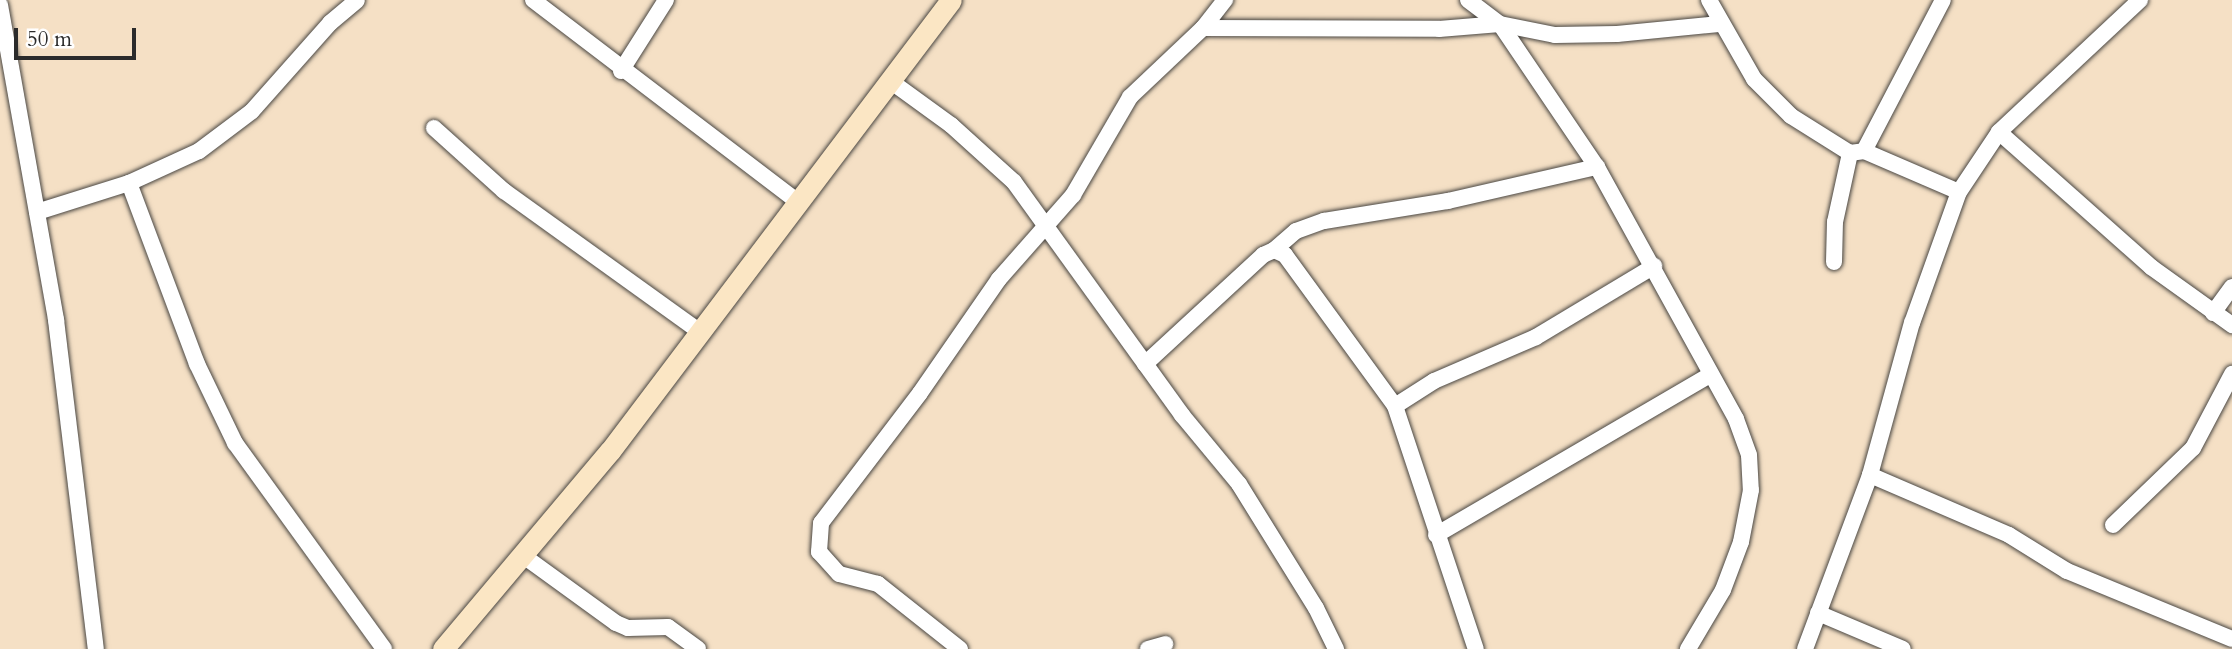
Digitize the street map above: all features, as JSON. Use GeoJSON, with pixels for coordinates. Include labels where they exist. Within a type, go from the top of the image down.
{"type":"FeatureCollection","features":[{"type":"Feature","properties":{"kind":"main road"},"geometry":{"type":"LineString","coordinates":[[443,649],[525,557],[951,0]]}},
{"type":"Feature","properties":{"kind":"street"},"geometry":{"type":"LineString","coordinates":[[37,212],[129,183],[199,151],[252,111],[330,23],[357,0]]}},
{"type":"Feature","properties":{"kind":"street"},"geometry":{"type":"LineString","coordinates":[[533,0],[621,71],[798,201]]}},
{"type":"Feature","properties":{"kind":"street"},"geometry":{"type":"LineString","coordinates":[[621,71],[666,0]]}},
{"type":"Feature","properties":{"kind":"street"},"geometry":{"type":"LineString","coordinates":[[960,649],[878,584],[839,574],[819,552],[817,541],[835,502],[1045,223],[1073,195],[1096,163],[1130,97],[1203,29],[1225,0]]}},
{"type":"Feature","properties":{"kind":"street"},"geometry":{"type":"LineString","coordinates":[[1468,0],[1500,24],[1597,167],[1654,266],[1740,431],[1749,455],[1751,490],[1741,542],[1723,590],[1688,649]]}},
{"type":"Feature","properties":{"kind":"street"},"geometry":{"type":"LineString","coordinates":[[1709,0],[1719,24],[1768,95],[1791,116],[1857,152],[1959,192]]}},
{"type":"Feature","properties":{"kind":"street"},"geometry":{"type":"LineString","coordinates":[[1834,262],[1835,222],[1857,152],[1943,0]]}},
{"type":"Feature","properties":{"kind":"street"},"geometry":{"type":"LineString","coordinates":[[1805,649],[1870,475],[1912,323],[1959,192],[1999,132],[2140,0]]}},
{"type":"Feature","properties":{"kind":"street"},"geometry":{"type":"LineString","coordinates":[[0,5],[74,442],[96,649]]}},
{"type":"Feature","properties":{"kind":"street"},"geometry":{"type":"LineString","coordinates":[[1203,29],[1439,29],[1500,24],[1555,34],[1617,34],[1719,24]]}},
{"type":"Feature","properties":{"kind":"street"},"geometry":{"type":"LineString","coordinates":[[889,80],[990,157],[1045,223],[1145,364],[1238,482],[1316,608],[1336,649]]}},
{"type":"Feature","properties":{"kind":"street"},"geometry":{"type":"LineString","coordinates":[[434,128],[514,198],[699,331]]}},
{"type":"Feature","properties":{"kind":"street"},"geometry":{"type":"LineString","coordinates":[[1999,132],[2151,267],[2232,325]]}},
{"type":"Feature","properties":{"kind":"street"},"geometry":{"type":"LineString","coordinates":[[1145,364],[1296,231],[1324,221],[1473,197],[1597,167]]}},
{"type":"Feature","properties":{"kind":"street"},"geometry":{"type":"LineString","coordinates":[[129,183],[197,364],[235,443],[384,649]]}},
{"type":"Feature","properties":{"kind":"street"},"geometry":{"type":"LineString","coordinates":[[1274,250],[1285,255],[1395,406],[1436,536],[1458,585],[1476,649]]}},
{"type":"Feature","properties":{"kind":"street"},"geometry":{"type":"LineString","coordinates":[[1395,406],[1434,382],[1536,337],[1654,266]]}},
{"type":"Feature","properties":{"kind":"street"},"geometry":{"type":"LineString","coordinates":[[2213,313],[2232,286]]}},
{"type":"Feature","properties":{"kind":"street"},"geometry":{"type":"LineString","coordinates":[[2113,526],[2193,447],[2232,374]]}},
{"type":"Feature","properties":{"kind":"street"},"geometry":{"type":"LineString","coordinates":[[1436,536],[1710,375]]}},
{"type":"Feature","properties":{"kind":"street"},"geometry":{"type":"LineString","coordinates":[[1870,475],[2009,535],[2067,571],[2232,639]]}},
{"type":"Feature","properties":{"kind":"street"},"geometry":{"type":"LineString","coordinates":[[525,557],[616,623],[628,628],[668,627],[698,649]]}},
{"type":"Feature","properties":{"kind":"street"},"geometry":{"type":"LineString","coordinates":[[1818,613],[1903,649]]}},
{"type":"Feature","properties":{"kind":"street"},"geometry":{"type":"LineString","coordinates":[[1148,649],[1166,644]]}}]}
